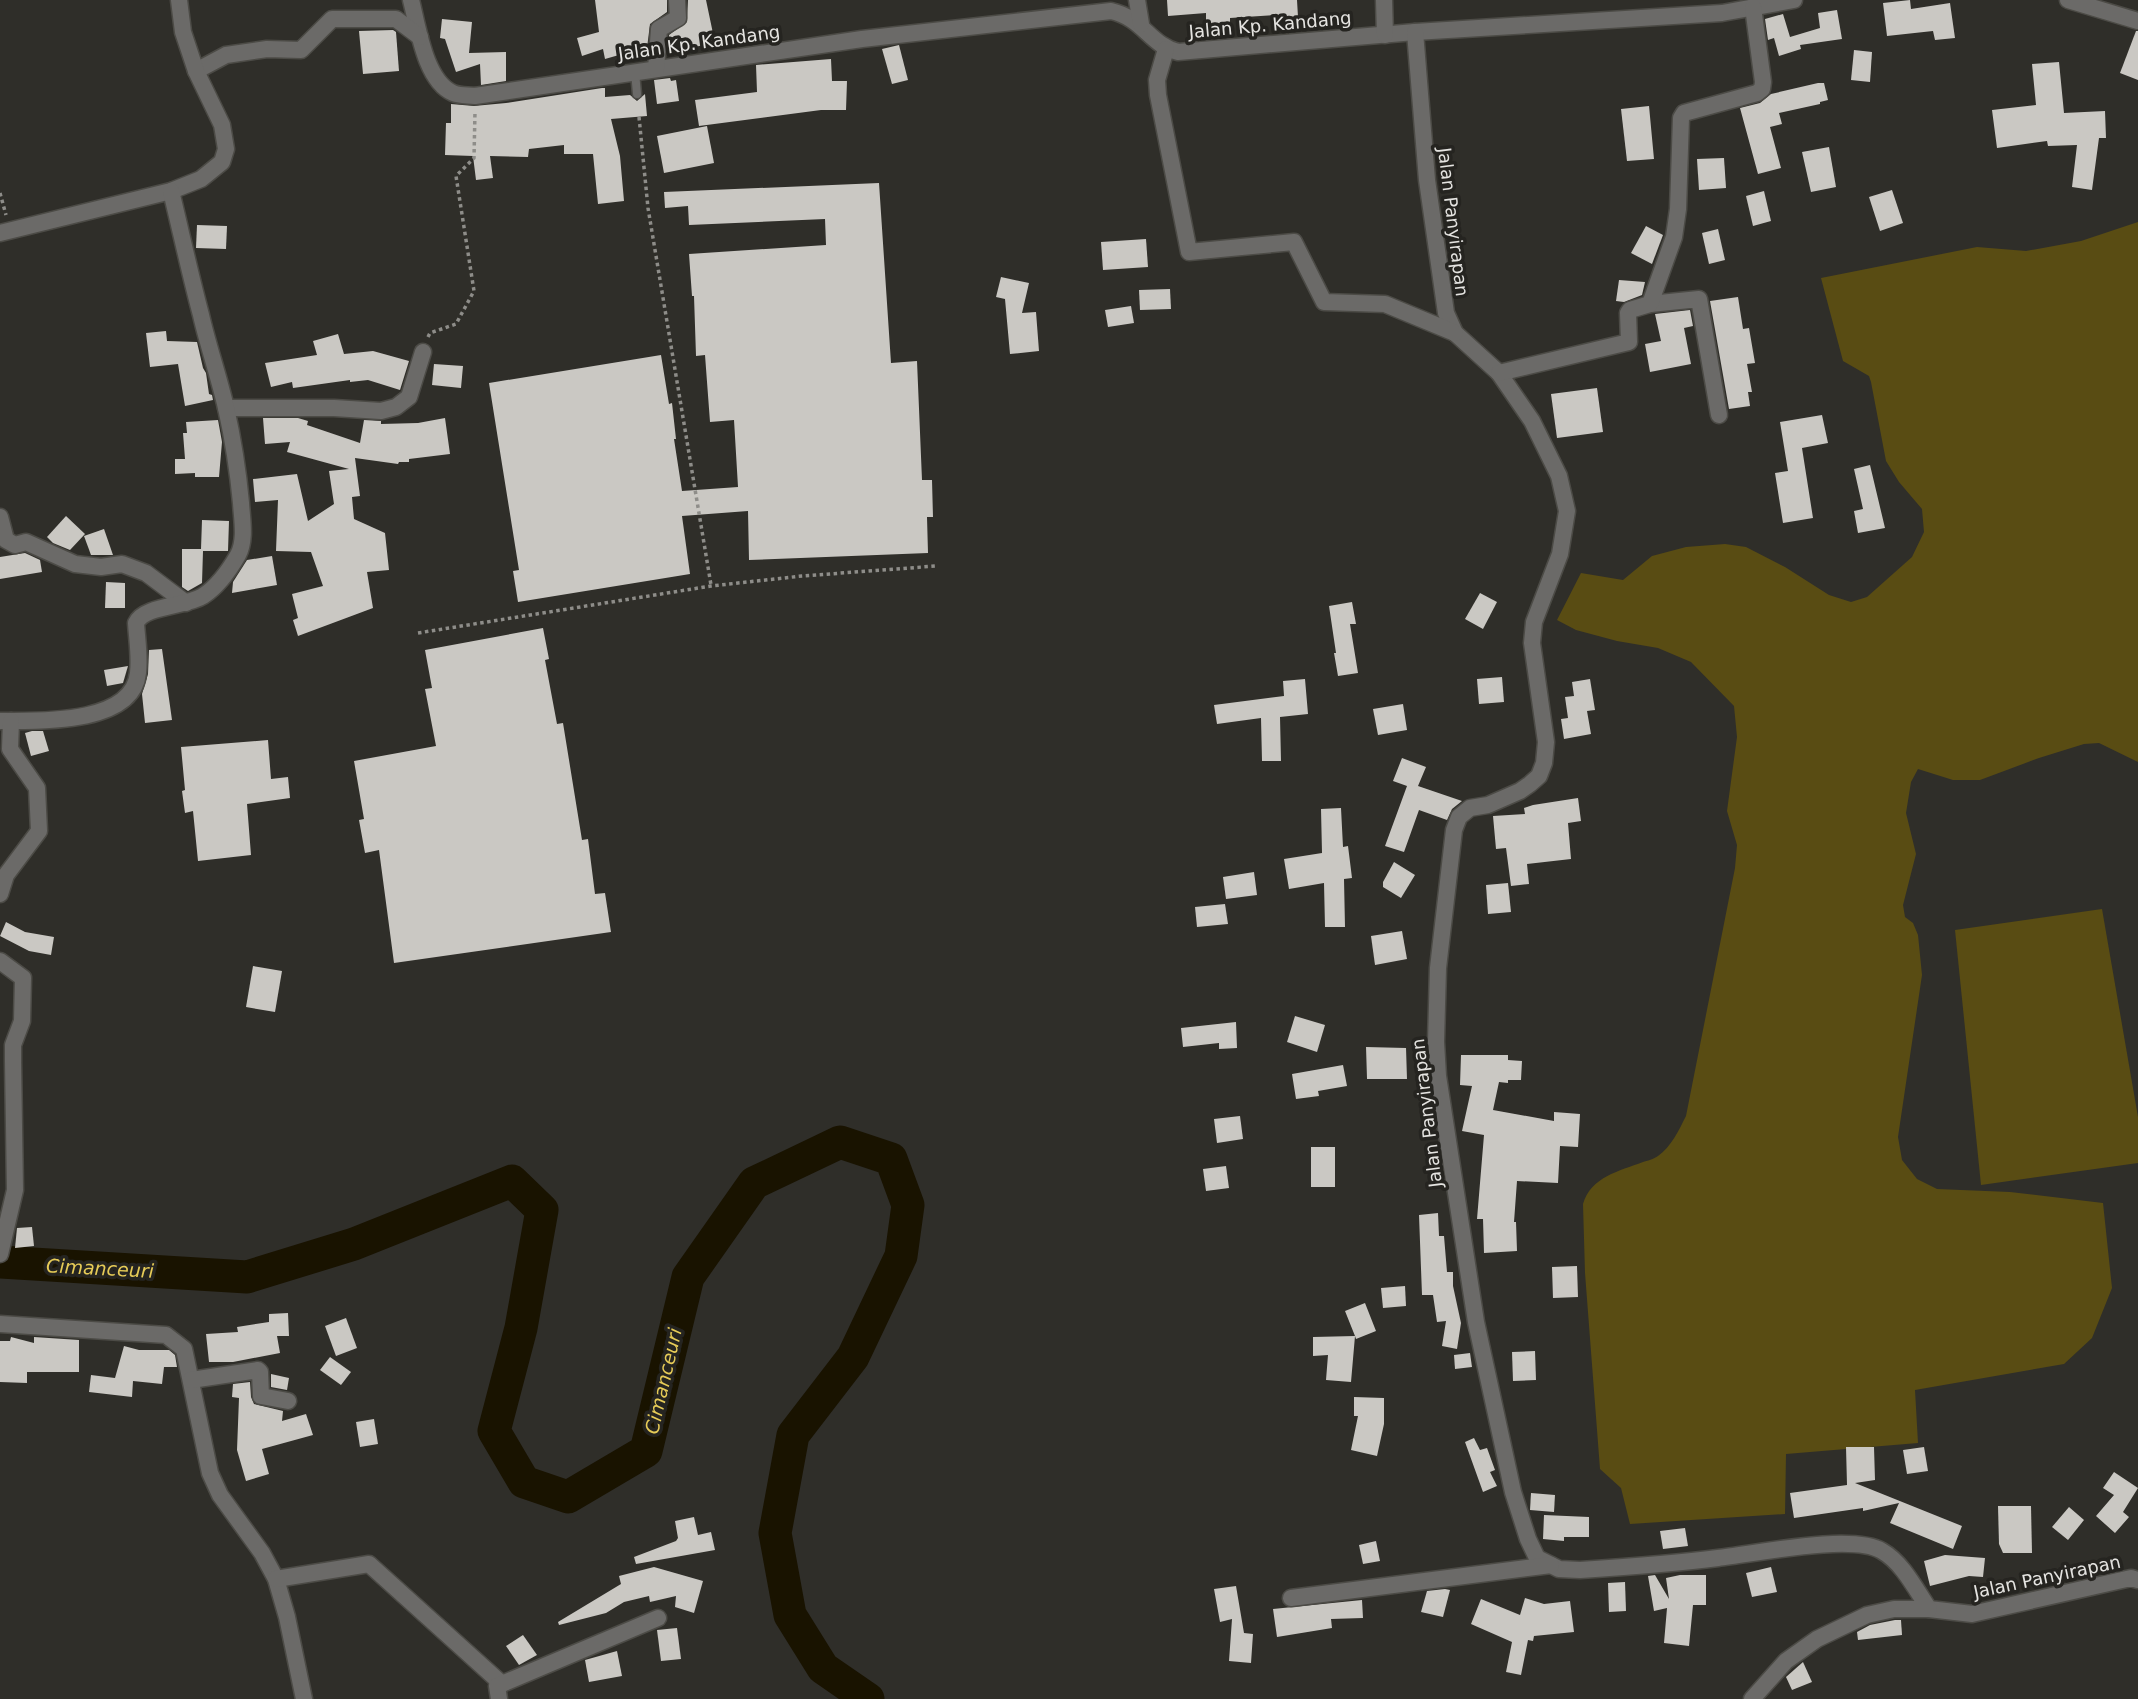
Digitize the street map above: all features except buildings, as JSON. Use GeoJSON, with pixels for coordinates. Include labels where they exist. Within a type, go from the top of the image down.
{"type":"FeatureCollection","features":[{"type":"Feature","properties":{"kind":"street"},"geometry":{"type":"LineString","coordinates":[[6,232],[171,191],[201,179],[222,162],[226,149],[222,125],[196,71],[183,32],[179,0]]}},
{"type":"Feature","properties":{"kind":"street","name":"Jalan Kp. Kandang"},"geometry":{"type":"LineString","coordinates":[[411,0],[425,55],[434,75],[445,89],[456,94],[475,96],[862,39],[1111,11],[1125,14],[1140,24],[1166,49],[1178,52],[1385,34],[1722,13],[1794,0]]}},
{"type":"Feature","properties":{"kind":"street"},"geometry":{"type":"LineString","coordinates":[[656,68],[659,29],[678,18],[677,0]]}},
{"type":"Feature","properties":{"kind":"street"},"geometry":{"type":"LineString","coordinates":[[1137,0],[1140,24]]}},
{"type":"Feature","properties":{"kind":"street"},"geometry":{"type":"LineString","coordinates":[[1384,0],[1385,34]]}},
{"type":"Feature","properties":{"kind":"street"},"geometry":{"type":"LineString","coordinates":[[2068,0],[2138,21]]}},
{"type":"Feature","properties":{"kind":"street"},"geometry":{"type":"LineString","coordinates":[[1650,304],[1674,237],[1678,208],[1681,118],[1684,113],[1757,93],[1762,89],[1753,7]]}},
{"type":"Feature","properties":{"kind":"street"},"geometry":{"type":"LineString","coordinates":[[196,71],[226,55],[267,49],[301,50],[332,19],[396,19],[420,37]]}},
{"type":"Feature","properties":{"kind":"street","name":"Jalan Panyirapan"},"geometry":{"type":"LineString","coordinates":[[1415,32],[1427,180],[1446,313],[1455,333],[1499,373],[1532,421],[1559,476],[1567,512],[1560,554],[1534,622],[1532,643],[1546,742],[1544,763],[1538,776],[1521,791],[1470,808],[1459,817],[1454,830],[1438,968],[1436,1042],[1447,1138],[1476,1322],[1513,1492],[1536,1558],[1551,1565]]}},
{"type":"Feature","properties":{"kind":"street"},"geometry":{"type":"LineString","coordinates":[[1166,49],[1157,80],[1158,95],[1189,251],[1294,242],[1324,302],[1385,304],[1455,333]]}},
{"type":"Feature","properties":{"kind":"street"},"geometry":{"type":"LineString","coordinates":[[0,894],[6,875],[39,831],[37,788],[10,749],[5,721],[71,719],[111,707],[134,688],[138,674],[136,623],[139,618],[147,613],[203,596],[217,584],[242,545],[239,480],[226,408],[171,191]]}},
{"type":"Feature","properties":{"kind":"street"},"geometry":{"type":"LineString","coordinates":[[1499,373],[1627,345],[1630,339],[1628,313],[1650,304],[1699,299],[1719,415]]}},
{"type":"Feature","properties":{"kind":"street"},"geometry":{"type":"LineString","coordinates":[[226,408],[381,411],[396,407],[409,397],[422,352]]}},
{"type":"Feature","properties":{"kind":"street"},"geometry":{"type":"LineString","coordinates":[[0,517],[6,540],[15,545],[26,542],[75,564],[101,567],[122,564],[146,573],[186,603]]}},
{"type":"Feature","properties":{"kind":"street"},"geometry":{"type":"LineString","coordinates":[[0,961],[23,978],[22,1021],[13,1045],[15,1191],[1,1248]]}},
{"type":"Feature","properties":{"kind":"street"},"geometry":{"type":"LineString","coordinates":[[0,1324],[166,1335],[184,1349],[210,1473],[220,1495],[262,1553],[276,1579],[304,1699]]}},
{"type":"Feature","properties":{"kind":"street"},"geometry":{"type":"LineString","coordinates":[[191,1380],[258,1370],[261,1396],[288,1401]]}},
{"type":"Feature","properties":{"kind":"street"},"geometry":{"type":"LineString","coordinates":[[1290,1598],[1551,1565],[1559,1569],[1580,1570],[1717,1559],[1815,1545],[1850,1544],[1880,1549],[1892,1558],[1929,1609]]}},
{"type":"Feature","properties":{"kind":"street"},"geometry":{"type":"LineString","coordinates":[[276,1579],[369,1564],[501,1692],[658,1618]]}},
{"type":"Feature","properties":{"kind":"street","name":"Jalan Panyirapan"},"geometry":{"type":"LineString","coordinates":[[1752,1699],[1786,1661],[1817,1639],[1867,1615],[1894,1609],[1929,1609],[1972,1614],[2130,1578],[2138,1580]]}},
{"type":"Feature","properties":{"kind":"lane"},"geometry":{"type":"LineString","coordinates":[[635,72],[637,94]]}},
{"type":"Feature","properties":{"kind":"path"},"geometry":{"type":"LineString","coordinates":[[422,352],[430,333],[456,324],[474,291],[456,176],[474,158],[475,96]]}},
{"type":"Feature","properties":{"kind":"path"},"geometry":{"type":"LineString","coordinates":[[639,117],[648,208],[711,586]]}},
{"type":"Feature","properties":{"kind":"path"},"geometry":{"type":"LineString","coordinates":[[0,193],[6,232]]}},
{"type":"Feature","properties":{"kind":"path"},"geometry":{"type":"LineString","coordinates":[[418,633],[711,586],[936,566]]}},
{"type":"Feature","properties":{"kind":"shaded area"},"geometry":{"type":"Polygon","coordinates":[[[2138,222],[2138,762],[2099,743],[2084,744],[1980,780],[1953,780],[1918,769],[1911,782],[1906,813],[1916,854],[1903,905],[1905,917],[1913,923],[1918,935],[1922,975],[1898,1137],[1902,1160],[1917,1179],[1937,1189],[2010,1192],[2103,1203],[2112,1288],[2092,1338],[2064,1364],[1915,1390],[1918,1443],[1786,1454],[1785,1514],[1630,1524],[1621,1488],[1600,1469],[1585,1273],[1583,1204],[1592,1187],[1599,1181],[1655,1158],[1663,1152],[1686,1116],[1735,868],[1737,845],[1727,811],[1737,737],[1734,706],[1691,662],[1658,648],[1576,630],[1557,620],[1581,573],[1623,580],[1652,556],[1686,547],[1725,544],[1746,547],[1785,567],[1829,595],[1851,602],[1867,597],[1912,557],[1924,532],[1922,509],[1899,482],[1886,461],[1869,376],[1843,361],[1821,278],[1977,247],[2026,251],[2081,241],[2138,222]]]}},
{"type":"Feature","properties":{"kind":"shaded area"},"geometry":{"type":"Polygon","coordinates":[[[2102,909],[2138,1117],[2138,1163],[1981,1185],[1955,930],[2102,909]]]}},
{"type":"Feature","properties":{"kind":"waterway","name":"Cimanceuri"},"geometry":{"type":"LineString","coordinates":[[0,1262],[247,1277],[354,1244],[512,1181],[542,1210],[521,1328],[494,1431],[524,1482],[568,1497],[646,1451],[688,1277],[754,1183],[840,1142],[891,1159],[908,1205],[901,1256],[853,1357],[793,1435],[775,1533],[790,1615],[823,1668],[868,1699]]}}]}
